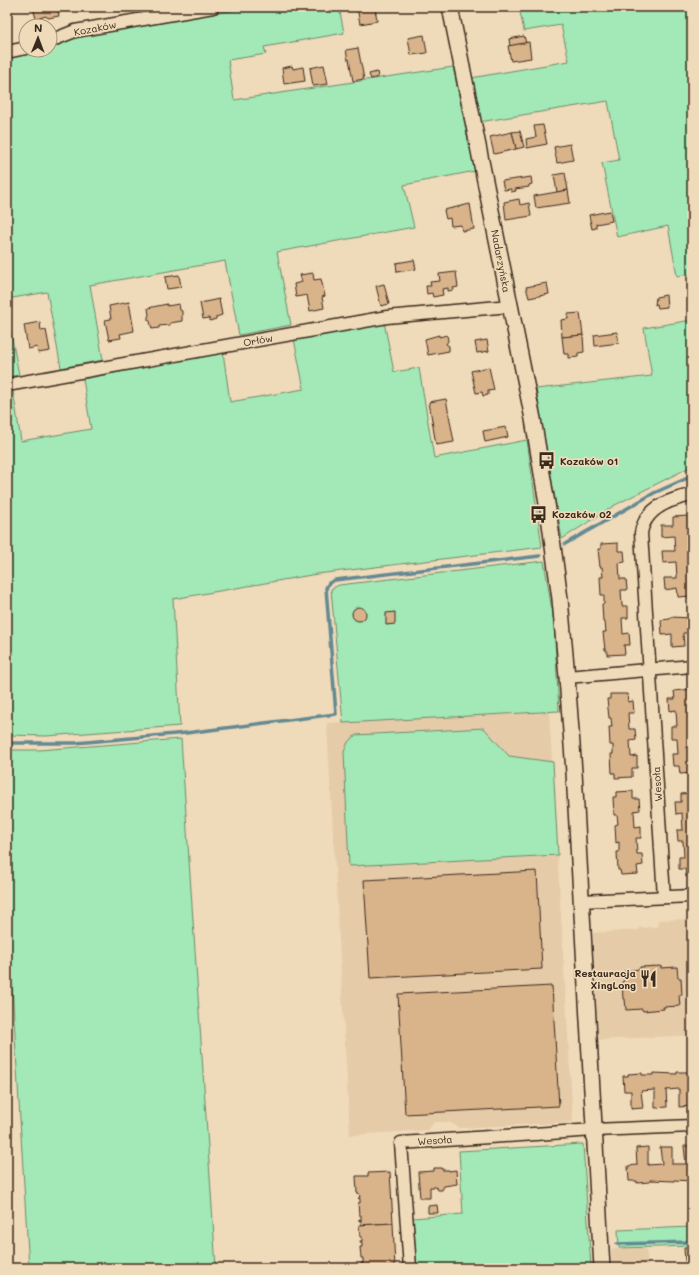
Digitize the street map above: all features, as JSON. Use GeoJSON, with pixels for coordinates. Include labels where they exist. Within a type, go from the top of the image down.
{"type":"FeatureCollection","features":[{"type":"Feature","properties":{"kind":"street","name":"Kozaków"},"geometry":{"type":"LineString","coordinates":[[58,38],[75,31],[213,7]]}},
{"type":"Feature","properties":{"kind":"street","name":"Nadarzyńska"},"geometry":{"type":"LineString","coordinates":[[450,7],[533,418],[549,516],[560,599],[567,677]]}},
{"type":"Feature","properties":{"kind":"street"},"geometry":{"type":"LineString","coordinates":[[7,52],[18,50]]}},
{"type":"Feature","properties":{"kind":"street","name":"Orłów"},"geometry":{"type":"LineString","coordinates":[[7,385],[387,317],[510,306]]}},
{"type":"Feature","properties":{"kind":"street","name":"Wesoła"},"geometry":{"type":"LineString","coordinates":[[664,897],[642,533],[643,524],[647,516],[655,508],[668,502],[692,495]]}},
{"type":"Feature","properties":{"kind":"street"},"geometry":{"type":"LineString","coordinates":[[602,1268],[567,677],[692,666]]}},
{"type":"Feature","properties":{"kind":"street"},"geometry":{"type":"LineString","coordinates":[[581,900],[692,896]]}},
{"type":"Feature","properties":{"kind":"street","name":"Wesoła"},"geometry":{"type":"LineString","coordinates":[[410,1268],[401,1143],[594,1130],[692,1126]]}},
{"type":"Feature","properties":{"kind":"shaded area"},"geometry":{"type":"Polygon","coordinates":[[[549,712],[573,1122],[460,1128],[449,1122],[434,1122],[428,1130],[350,1135],[327,723],[549,712]]]}},
{"type":"Feature","properties":{"kind":"shaded area"},"geometry":{"type":"Polygon","coordinates":[[[692,919],[692,1035],[598,1040],[593,933],[639,930],[639,928],[658,927],[658,920],[692,919]]]}},
{"type":"Feature","properties":{"kind":"shaded area"},"geometry":{"type":"Polygon","coordinates":[[[646,1248],[648,1268],[612,1268],[611,1249],[646,1248]]]}},
{"type":"Feature","properties":{"kind":"green space"},"geometry":{"type":"Polygon","coordinates":[[[252,7],[339,7],[344,33],[264,47],[266,54],[228,60],[234,100],[453,67],[475,171],[404,185],[414,227],[277,252],[291,325],[239,335],[225,261],[90,285],[103,360],[61,368],[47,292],[7,299],[7,58],[18,56],[18,58],[58,58],[58,44],[71,38],[252,7]]]}},
{"type":"Feature","properties":{"kind":"green space"},"geometry":{"type":"Polygon","coordinates":[[[519,7],[692,7],[692,274],[677,276],[668,226],[617,237],[602,163],[619,160],[608,101],[479,122],[471,78],[569,61],[561,25],[524,31],[519,7]]]}},
{"type":"Feature","properties":{"kind":"green space"},"geometry":{"type":"Polygon","coordinates":[[[7,312],[19,375],[7,377],[7,312]]]}},
{"type":"Feature","properties":{"kind":"green space"},"geometry":{"type":"Polygon","coordinates":[[[692,320],[692,466],[615,505],[562,539],[536,389],[652,376],[644,328],[692,320]]]}},
{"type":"Feature","properties":{"kind":"green space"},"geometry":{"type":"Polygon","coordinates":[[[384,322],[394,372],[419,368],[434,458],[527,440],[542,547],[317,574],[173,599],[180,726],[46,736],[7,735],[7,392],[13,391],[21,441],[91,429],[83,379],[223,352],[230,402],[304,389],[294,339],[384,322]]]}},
{"type":"Feature","properties":{"kind":"green space"},"geometry":{"type":"Polygon","coordinates":[[[544,561],[554,623],[559,711],[343,723],[331,589],[339,585],[544,561]]]}},
{"type":"Feature","properties":{"kind":"green space"},"geometry":{"type":"Polygon","coordinates":[[[484,728],[509,756],[553,762],[558,855],[349,866],[344,752],[348,742],[356,735],[484,728]]]}},
{"type":"Feature","properties":{"kind":"green space"},"geometry":{"type":"Polygon","coordinates":[[[181,739],[216,1268],[29,1268],[7,903],[7,750],[39,750],[181,739]]]}},
{"type":"Feature","properties":{"kind":"green space"},"geometry":{"type":"Polygon","coordinates":[[[583,1144],[591,1268],[546,1268],[546,1264],[523,1268],[417,1268],[413,1218],[463,1214],[459,1151],[583,1144]]]}},
{"type":"Feature","properties":{"kind":"green space"},"geometry":{"type":"Polygon","coordinates":[[[692,1227],[692,1246],[619,1248],[618,1230],[692,1227]]]}},
{"type":"Feature","properties":{"kind":"building"},"geometry":{"type":"Polygon","coordinates":[[[33,7],[57,7],[59,16],[36,18],[33,7]]]}},
{"type":"Feature","properties":{"kind":"building"},"geometry":{"type":"Polygon","coordinates":[[[357,7],[375,7],[377,21],[360,24],[357,7]]]}},
{"type":"Feature","properties":{"kind":"building"},"geometry":{"type":"Polygon","coordinates":[[[424,35],[427,53],[411,55],[408,38],[424,35]]]}},
{"type":"Feature","properties":{"kind":"building"},"geometry":{"type":"Polygon","coordinates":[[[524,36],[526,43],[510,46],[509,39],[524,36]]]}},
{"type":"Feature","properties":{"kind":"building"},"geometry":{"type":"Polygon","coordinates":[[[529,42],[531,58],[511,61],[508,46],[529,42]]]}},
{"type":"Feature","properties":{"kind":"building"},"geometry":{"type":"Polygon","coordinates":[[[358,48],[364,79],[353,81],[346,50],[358,48]]]}},
{"type":"Feature","properties":{"kind":"building"},"geometry":{"type":"Polygon","coordinates":[[[324,65],[328,84],[313,86],[310,68],[324,65]]]}},
{"type":"Feature","properties":{"kind":"building"},"geometry":{"type":"Polygon","coordinates":[[[292,66],[293,69],[303,67],[305,81],[284,84],[282,68],[292,66]]]}},
{"type":"Feature","properties":{"kind":"building"},"geometry":{"type":"Polygon","coordinates":[[[377,72],[378,77],[371,79],[369,74],[377,72]]]}},
{"type":"Feature","properties":{"kind":"building"},"geometry":{"type":"Polygon","coordinates":[[[543,125],[547,144],[527,148],[526,139],[536,137],[534,126],[543,125]]]}},
{"type":"Feature","properties":{"kind":"building"},"geometry":{"type":"Polygon","coordinates":[[[520,131],[524,147],[516,149],[512,132],[520,131]]]}},
{"type":"Feature","properties":{"kind":"building"},"geometry":{"type":"Polygon","coordinates":[[[512,132],[516,149],[494,154],[490,137],[512,132]]]}},
{"type":"Feature","properties":{"kind":"building"},"geometry":{"type":"Polygon","coordinates":[[[570,144],[573,160],[557,163],[554,147],[570,144]]]}},
{"type":"Feature","properties":{"kind":"building"},"geometry":{"type":"Polygon","coordinates":[[[565,173],[568,190],[557,192],[554,175],[565,173]]]}},
{"type":"Feature","properties":{"kind":"building"},"geometry":{"type":"Polygon","coordinates":[[[531,177],[532,184],[529,185],[529,187],[515,189],[516,191],[511,192],[511,189],[504,190],[502,181],[531,177]]]}},
{"type":"Feature","properties":{"kind":"building"},"geometry":{"type":"Polygon","coordinates":[[[568,190],[570,203],[536,208],[534,196],[568,190]]]}},
{"type":"Feature","properties":{"kind":"building"},"geometry":{"type":"Polygon","coordinates":[[[519,199],[520,205],[529,203],[531,216],[506,220],[504,202],[519,199]]]}},
{"type":"Feature","properties":{"kind":"building"},"geometry":{"type":"Polygon","coordinates":[[[470,204],[474,229],[462,231],[461,225],[451,226],[450,218],[446,219],[444,210],[470,204]]]}},
{"type":"Feature","properties":{"kind":"building"},"geometry":{"type":"Polygon","coordinates":[[[610,211],[612,221],[596,224],[596,228],[592,229],[589,215],[610,211]]]}},
{"type":"Feature","properties":{"kind":"building"},"geometry":{"type":"Polygon","coordinates":[[[414,260],[416,269],[397,272],[396,263],[414,260]]]}},
{"type":"Feature","properties":{"kind":"building"},"geometry":{"type":"Polygon","coordinates":[[[456,272],[458,287],[453,288],[454,290],[448,291],[448,288],[442,289],[443,295],[433,297],[432,293],[427,294],[426,286],[431,286],[430,282],[440,281],[439,274],[456,272]]]}},
{"type":"Feature","properties":{"kind":"building"},"geometry":{"type":"Polygon","coordinates":[[[313,273],[314,280],[321,279],[325,296],[322,297],[324,308],[310,311],[307,295],[296,297],[294,284],[302,282],[300,275],[313,273]]]}},
{"type":"Feature","properties":{"kind":"building"},"geometry":{"type":"Polygon","coordinates":[[[179,275],[181,287],[167,289],[165,277],[179,275]]]}},
{"type":"Feature","properties":{"kind":"building"},"geometry":{"type":"Polygon","coordinates":[[[547,283],[549,294],[529,298],[526,287],[547,283]]]}},
{"type":"Feature","properties":{"kind":"building"},"geometry":{"type":"Polygon","coordinates":[[[384,284],[389,304],[381,306],[376,286],[384,284]]]}},
{"type":"Feature","properties":{"kind":"building"},"geometry":{"type":"Polygon","coordinates":[[[666,295],[667,307],[658,308],[657,304],[655,305],[656,297],[666,295]]]}},
{"type":"Feature","properties":{"kind":"building"},"geometry":{"type":"Polygon","coordinates":[[[219,299],[222,315],[210,321],[209,318],[203,319],[200,303],[219,299]]]}},
{"type":"Feature","properties":{"kind":"building"},"geometry":{"type":"Polygon","coordinates":[[[129,302],[134,331],[120,334],[121,338],[109,340],[105,320],[111,319],[109,306],[129,302]]]}},
{"type":"Feature","properties":{"kind":"building"},"geometry":{"type":"Polygon","coordinates":[[[167,304],[167,306],[179,304],[180,310],[182,311],[182,321],[152,329],[150,321],[148,320],[148,308],[167,304]]]}},
{"type":"Feature","properties":{"kind":"building"},"geometry":{"type":"Polygon","coordinates":[[[580,313],[583,335],[562,337],[561,320],[568,319],[568,314],[580,313]]]}},
{"type":"Feature","properties":{"kind":"building"},"geometry":{"type":"Polygon","coordinates":[[[40,322],[41,331],[46,330],[50,351],[38,353],[37,347],[28,349],[24,325],[40,322]]]}},
{"type":"Feature","properties":{"kind":"building"},"geometry":{"type":"Polygon","coordinates":[[[617,332],[619,343],[595,346],[594,335],[617,332]]]}},
{"type":"Feature","properties":{"kind":"building"},"geometry":{"type":"Polygon","coordinates":[[[439,335],[439,337],[447,335],[448,341],[446,344],[449,346],[449,351],[428,355],[425,339],[439,335]]]}},
{"type":"Feature","properties":{"kind":"building"},"geometry":{"type":"Polygon","coordinates":[[[583,335],[584,352],[578,353],[578,357],[569,358],[569,354],[564,354],[562,337],[583,335]]]}},
{"type":"Feature","properties":{"kind":"building"},"geometry":{"type":"Polygon","coordinates":[[[487,340],[489,351],[477,353],[475,342],[487,340]]]}},
{"type":"Feature","properties":{"kind":"building"},"geometry":{"type":"Polygon","coordinates":[[[489,367],[494,390],[488,391],[488,395],[483,396],[482,392],[476,393],[471,371],[489,367]]]}},
{"type":"Feature","properties":{"kind":"building"},"geometry":{"type":"Polygon","coordinates":[[[446,399],[454,442],[436,445],[429,402],[446,399]]]}},
{"type":"Feature","properties":{"kind":"building"},"geometry":{"type":"Polygon","coordinates":[[[506,427],[508,437],[485,442],[483,431],[506,427]]]}},
{"type":"Feature","properties":{"kind":"building"},"geometry":{"type":"Polygon","coordinates":[[[688,516],[691,536],[689,536],[690,549],[692,549],[692,596],[678,597],[677,588],[665,590],[664,578],[677,578],[676,562],[663,563],[662,551],[675,551],[674,536],[661,537],[661,525],[673,525],[673,517],[688,516]]]}},
{"type":"Feature","properties":{"kind":"building"},"geometry":{"type":"Polygon","coordinates":[[[618,543],[618,551],[624,551],[625,562],[619,563],[620,579],[626,579],[627,590],[621,590],[622,606],[628,606],[628,618],[622,618],[623,634],[629,633],[630,645],[624,645],[625,654],[607,655],[603,632],[606,632],[605,622],[603,622],[602,604],[604,604],[604,595],[601,595],[600,577],[603,577],[598,549],[601,549],[601,544],[618,543]]]}},
{"type":"Feature","properties":{"kind":"building"},"geometry":{"type":"Polygon","coordinates":[[[356,607],[362,607],[366,611],[366,617],[362,621],[356,621],[352,617],[352,611],[356,607]]]}},
{"type":"Feature","properties":{"kind":"building"},"geometry":{"type":"Polygon","coordinates":[[[395,612],[395,624],[386,625],[386,613],[395,612]]]}},
{"type":"Feature","properties":{"kind":"building"},"geometry":{"type":"Polygon","coordinates":[[[670,617],[692,618],[692,633],[683,633],[684,646],[672,647],[672,634],[662,635],[661,620],[670,619],[670,617]]]}},
{"type":"Feature","properties":{"kind":"building"},"geometry":{"type":"Polygon","coordinates":[[[692,689],[692,773],[680,774],[679,766],[673,766],[672,754],[678,754],[677,738],[671,738],[671,726],[677,726],[676,710],[670,711],[669,699],[675,699],[674,691],[692,689]]]}},
{"type":"Feature","properties":{"kind":"building"},"geometry":{"type":"Polygon","coordinates":[[[610,694],[627,694],[628,702],[633,701],[634,713],[628,713],[629,729],[635,729],[636,740],[630,741],[631,757],[637,756],[637,768],[632,768],[632,777],[615,778],[615,773],[612,773],[611,754],[613,754],[613,745],[610,745],[609,727],[612,727],[611,718],[609,718],[607,699],[610,699],[610,694]]]}},
{"type":"Feature","properties":{"kind":"building"},"geometry":{"type":"Polygon","coordinates":[[[633,791],[633,799],[639,799],[640,810],[634,811],[635,827],[641,826],[641,838],[636,838],[637,854],[642,854],[643,865],[637,866],[638,874],[621,875],[620,870],[618,870],[617,852],[619,852],[619,842],[616,843],[615,825],[618,824],[617,815],[614,815],[613,797],[616,797],[616,792],[633,791]]]}},
{"type":"Feature","properties":{"kind":"building"},"geometry":{"type":"Polygon","coordinates":[[[692,793],[692,876],[686,877],[685,869],[679,869],[679,857],[684,857],[683,841],[678,841],[677,830],[683,830],[682,813],[676,814],[675,802],[681,802],[681,794],[692,793]]]}},
{"type":"Feature","properties":{"kind":"building"},"geometry":{"type":"Polygon","coordinates":[[[537,871],[542,969],[370,978],[364,880],[537,871]]]}},
{"type":"Feature","properties":{"kind":"building"},"geometry":{"type":"Polygon","coordinates":[[[661,966],[661,968],[677,967],[678,978],[681,978],[682,995],[679,995],[680,1006],[663,1007],[664,1009],[643,1011],[642,1009],[626,1010],[625,999],[623,999],[622,982],[624,981],[624,971],[640,969],[640,967],[661,966]]]}},
{"type":"Feature","properties":{"kind":"building"},"geometry":{"type":"Polygon","coordinates":[[[552,986],[559,1106],[405,1114],[398,994],[552,986]]]}},
{"type":"Feature","properties":{"kind":"building"},"geometry":{"type":"Polygon","coordinates":[[[677,1072],[692,1073],[692,1089],[690,1089],[691,1106],[679,1107],[679,1089],[666,1090],[667,1107],[655,1108],[655,1090],[641,1091],[643,1108],[631,1109],[631,1091],[624,1091],[623,1076],[642,1073],[642,1075],[653,1075],[653,1073],[677,1074],[677,1072]]]}},
{"type":"Feature","properties":{"kind":"building"},"geometry":{"type":"Polygon","coordinates":[[[684,1146],[692,1146],[692,1181],[650,1180],[650,1182],[637,1183],[637,1181],[629,1181],[628,1166],[637,1165],[636,1148],[648,1147],[648,1165],[662,1164],[660,1147],[672,1147],[672,1164],[686,1164],[684,1146]]]}},
{"type":"Feature","properties":{"kind":"building"},"geometry":{"type":"Polygon","coordinates":[[[434,1168],[442,1168],[442,1170],[449,1171],[456,1170],[457,1184],[444,1186],[442,1190],[438,1190],[436,1187],[430,1187],[430,1198],[420,1198],[418,1172],[434,1171],[434,1168]]]}},
{"type":"Feature","properties":{"kind":"building"},"geometry":{"type":"Polygon","coordinates":[[[390,1172],[393,1223],[361,1225],[361,1215],[359,1215],[358,1203],[360,1203],[360,1199],[358,1198],[360,1198],[359,1193],[357,1193],[356,1176],[368,1176],[368,1173],[390,1172]]]}},
{"type":"Feature","properties":{"kind":"building"},"geometry":{"type":"Polygon","coordinates":[[[437,1205],[438,1213],[428,1213],[428,1206],[437,1205]]]}},
{"type":"Feature","properties":{"kind":"building"},"geometry":{"type":"Polygon","coordinates":[[[393,1223],[395,1268],[363,1268],[363,1264],[361,1263],[363,1263],[363,1258],[361,1258],[360,1247],[362,1247],[362,1242],[360,1241],[362,1241],[362,1237],[360,1237],[359,1225],[393,1223]]]}},
{"type":"Feature","properties":{"kind":"building"},"geometry":{"type":"Polygon","coordinates":[[[692,1247],[692,1260],[685,1261],[684,1248],[692,1247]]]}},
{"type":"Feature","properties":{"kind":"building"},"geometry":{"type":"Polygon","coordinates":[[[675,1267],[675,1268],[654,1268],[675,1267]]]}},
{"type":"Feature","properties":{"kind":"waterway"},"geometry":{"type":"LineString","coordinates":[[565,544],[654,493],[692,476]]}},
{"type":"Feature","properties":{"kind":"waterway"},"geometry":{"type":"LineString","coordinates":[[7,743],[76,743],[186,733],[336,714],[326,588],[329,583],[335,580],[540,556]]}},
{"type":"Feature","properties":{"kind":"waterway"},"geometry":{"type":"LineString","coordinates":[[617,1244],[692,1242]]}},
{"type":"Feature","properties":{"kind":"place","name":"Kozaków 01"},"geometry":{"type":"Point","coordinates":[547,461]}},
{"type":"Feature","properties":{"kind":"place","name":"Kozaków 02"},"geometry":{"type":"Point","coordinates":[539,514]}},
{"type":"Feature","properties":{"kind":"place","name":"Restauracja XingLong"},"geometry":{"type":"Point","coordinates":[649,979]}}]}
